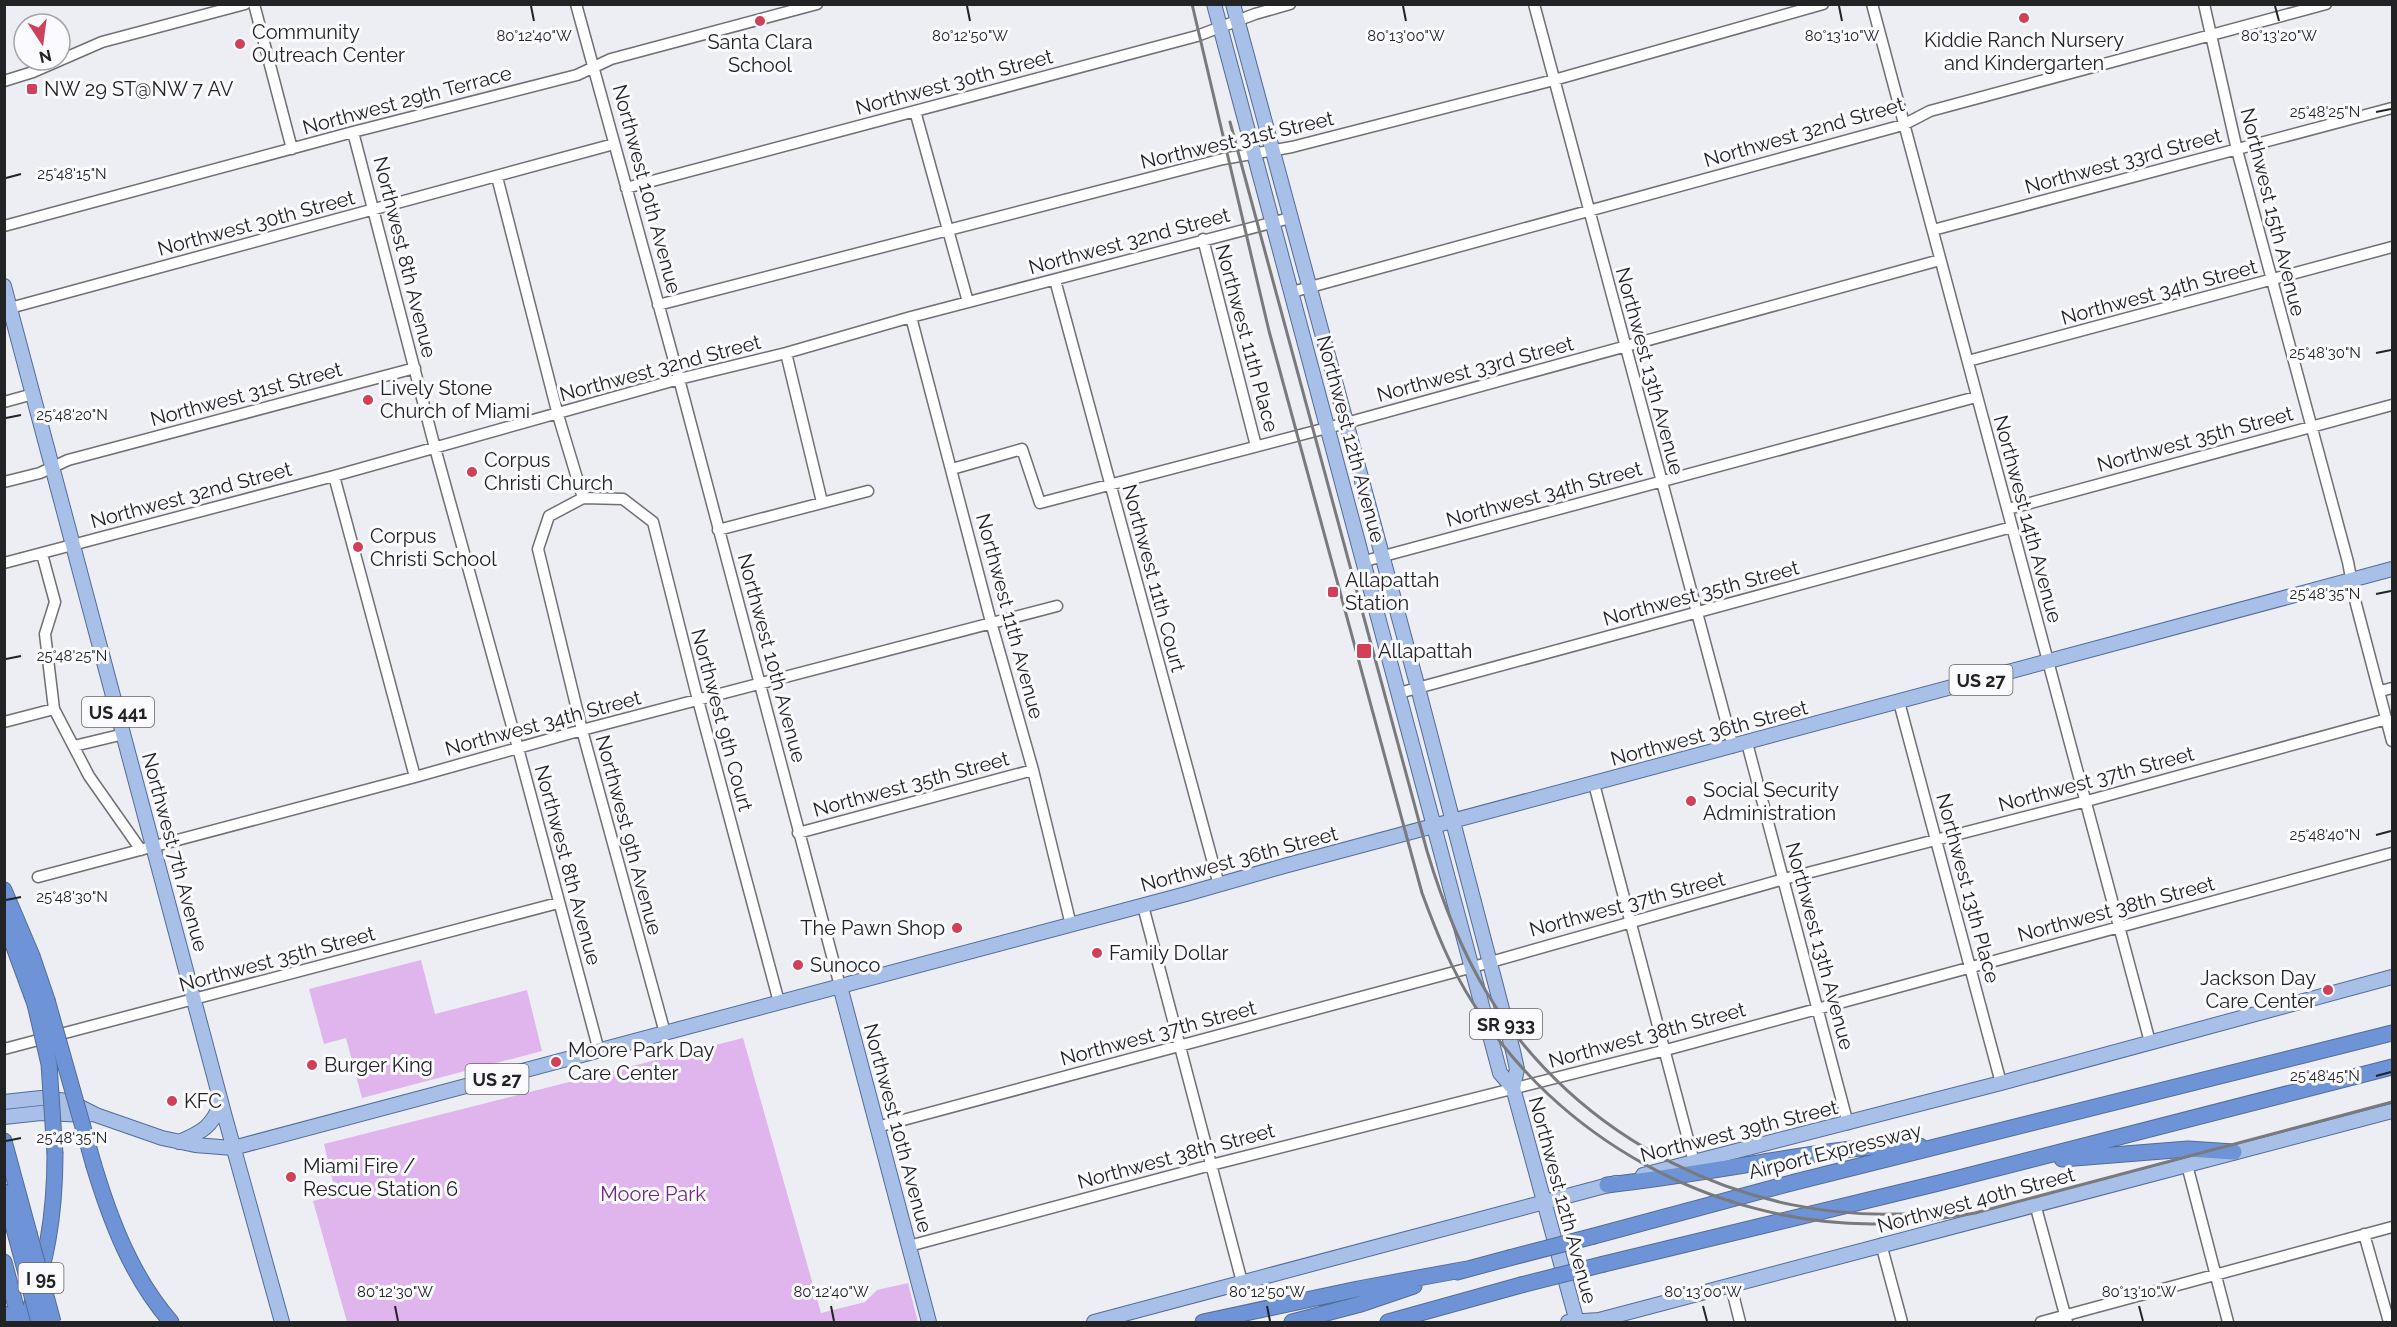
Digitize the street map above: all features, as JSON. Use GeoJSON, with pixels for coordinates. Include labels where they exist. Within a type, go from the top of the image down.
{"type":"FeatureCollection","features":[{"type":"Feature","properties":{"kind":"highway"},"geometry":{"type":"LineString","coordinates":[[4,890],[32,956],[41,1002],[49,1064],[55,1154],[51,1233],[45,1262],[26,1323]]}},
{"type":"Feature","properties":{"kind":"highway"},"geometry":{"type":"LineString","coordinates":[[4,920],[41,1002],[108,1210],[125,1251],[151,1296],[171,1323]]}},
{"type":"Feature","properties":{"kind":"highway","name":"Airport Expressway"},"geometry":{"type":"LineString","coordinates":[[1292,1323],[1361,1304],[1467,1269],[2392,1033]]}},
{"type":"Feature","properties":{"kind":"highway"},"geometry":{"type":"LineString","coordinates":[[1388,1323],[1521,1285],[2392,1067]]}},
{"type":"Feature","properties":{"kind":"highway"},"geometry":{"type":"LineString","coordinates":[[1606,1185],[1672,1178],[1819,1153],[1888,1145],[1938,1147]]}},
{"type":"Feature","properties":{"kind":"highway","name":"I 95"},"geometry":{"type":"LineString","coordinates":[[6,1146],[22,1235],[53,1323]]}},
{"type":"Feature","properties":{"kind":"highway"},"geometry":{"type":"LineString","coordinates":[[1994,1168],[2073,1157],[2158,1151],[2188,1149],[2234,1152]]}},
{"type":"Feature","properties":{"kind":"highway"},"geometry":{"type":"LineString","coordinates":[[4,1192],[22,1235],[39,1323]]}},
{"type":"Feature","properties":{"kind":"highway"},"geometry":{"type":"LineString","coordinates":[[4,1262],[20,1323]]}},
{"type":"Feature","properties":{"kind":"highway"},"geometry":{"type":"LineString","coordinates":[[1203,1323],[1358,1289],[1467,1269]]}},
{"type":"Feature","properties":{"kind":"highway"},"geometry":{"type":"LineString","coordinates":[[1428,1323],[1462,1301]]}},
{"type":"Feature","properties":{"kind":"highway","name":"I 95"},"geometry":{"type":"LineString","coordinates":[[4,1314],[7,1323]]}},
{"type":"Feature","properties":{"kind":"main road","name":"Northwest 12th Avenue"},"geometry":{"type":"LineString","coordinates":[[1214,4],[1292,292],[1326,428],[1365,561],[1433,827],[1473,967],[1500,1073],[1513,1088],[1576,1322]]}},
{"type":"Feature","properties":{"kind":"main road","name":"Northwest 12th Avenue"},"geometry":{"type":"LineString","coordinates":[[1233,4],[1490,961],[1517,1069],[1513,1088]]}},
{"type":"Feature","properties":{"kind":"main road","name":"Northwest 7th Avenue"},"geometry":{"type":"LineString","coordinates":[[4,286],[124,734],[147,848],[194,999],[282,1323]]}},
{"type":"Feature","properties":{"kind":"main road","name":"Northwest 36th Street"},"geometry":{"type":"LineString","coordinates":[[4,1102],[41,1098],[68,1101],[96,1115],[177,1142],[233,1148],[599,1052],[2392,569]]}},
{"type":"Feature","properties":{"kind":"main road","name":"Northwest 39th Street"},"geometry":{"type":"LineString","coordinates":[[1094,1323],[1606,1185],[1848,1124],[2392,977]]}},
{"type":"Feature","properties":{"kind":"main road","name":"Northwest 10th Avenue"},"geometry":{"type":"LineString","coordinates":[[840,986],[929,1323]]}},
{"type":"Feature","properties":{"kind":"main road"},"geometry":{"type":"LineString","coordinates":[[177,1142],[197,1135],[208,1126],[216,1117],[221,1102]]}},
{"type":"Feature","properties":{"kind":"main road","name":"Northwest 40th Street"},"geometry":{"type":"LineString","coordinates":[[1568,1323],[1599,1320],[2392,1111]]}},
{"type":"Feature","properties":{"kind":"main road","name":"Northwest 36th Street"},"geometry":{"type":"LineString","coordinates":[[4,1117],[41,1113],[67,1116],[96,1115]]}},
{"type":"Feature","properties":{"kind":"street"},"geometry":{"type":"LineString","coordinates":[[4,81],[33,72],[102,42],[245,4]]}},
{"type":"Feature","properties":{"kind":"street"},"geometry":{"type":"LineString","coordinates":[[254,4],[292,149]]}},
{"type":"Feature","properties":{"kind":"street","name":"Northwest 10th Avenue"},"geometry":{"type":"LineString","coordinates":[[576,4],[679,379],[840,986]]}},
{"type":"Feature","properties":{"kind":"street","name":"Northwest 29th Terrace"},"geometry":{"type":"LineString","coordinates":[[4,226],[353,132],[577,75],[611,59],[817,4]]}},
{"type":"Feature","properties":{"kind":"street","name":"Northwest 30th Street"},"geometry":{"type":"LineString","coordinates":[[626,188],[1197,36],[1290,4]]}},
{"type":"Feature","properties":{"kind":"street","name":"Northwest 13th Avenue"},"geometry":{"type":"LineString","coordinates":[[1534,4],[1732,747]]}},
{"type":"Feature","properties":{"kind":"street","name":"Northwest 31st Street"},"geometry":{"type":"LineString","coordinates":[[658,305],[1223,159],[1272,151],[1554,80],[1822,4]]}},
{"type":"Feature","properties":{"kind":"street","name":"Northwest 14th Avenue"},"geometry":{"type":"LineString","coordinates":[[1872,4],[2121,926],[2150,1042]]}},
{"type":"Feature","properties":{"kind":"street","name":"Northwest 15th Avenue"},"geometry":{"type":"LineString","coordinates":[[2204,4],[2237,150],[2352,580],[2392,741]]}},
{"type":"Feature","properties":{"kind":"street","name":"Northwest 32nd Street"},"geometry":{"type":"LineString","coordinates":[[1292,292],[1903,125],[1930,111],[2326,4]]}},
{"type":"Feature","properties":{"kind":"street","name":"Northwest 33rd Street"},"geometry":{"type":"LineString","coordinates":[[1933,230],[2392,108]]}},
{"type":"Feature","properties":{"kind":"street"},"geometry":{"type":"LineString","coordinates":[[915,111],[968,302]]}},
{"type":"Feature","properties":{"kind":"street","name":"Northwest 8th Avenue"},"geometry":{"type":"LineString","coordinates":[[353,132],[435,448],[599,1052]]}},
{"type":"Feature","properties":{"kind":"street","name":"Northwest 30th Street"},"geometry":{"type":"LineString","coordinates":[[10,308],[615,144]]}},
{"type":"Feature","properties":{"kind":"street"},"geometry":{"type":"LineString","coordinates":[[496,177],[558,415],[583,498]]}},
{"type":"Feature","properties":{"kind":"street","name":"Northwest 32nd Street"},"geometry":{"type":"LineString","coordinates":[[4,563],[558,415],[679,379],[786,353],[911,317],[1290,218]]}},
{"type":"Feature","properties":{"kind":"street","name":"Northwest 11th Place"},"geometry":{"type":"LineString","coordinates":[[1203,239],[1256,446]]}},
{"type":"Feature","properties":{"kind":"street","name":"Northwest 34th Street"},"geometry":{"type":"LineString","coordinates":[[1968,361],[2392,247]]}},
{"type":"Feature","properties":{"kind":"street","name":"Northwest 33rd Street"},"geometry":{"type":"LineString","coordinates":[[952,470],[1022,449],[1040,503],[1110,487],[1940,260]]}},
{"type":"Feature","properties":{"kind":"street","name":"Northwest 11th Court"},"geometry":{"type":"LineString","coordinates":[[1055,280],[1219,885]]}},
{"type":"Feature","properties":{"kind":"street","name":"Northwest 11th Avenue"},"geometry":{"type":"LineString","coordinates":[[911,317],[991,622],[1034,771],[1071,925]]}},
{"type":"Feature","properties":{"kind":"street"},"geometry":{"type":"LineString","coordinates":[[786,353],[822,502]]}},
{"type":"Feature","properties":{"kind":"street","name":"Northwest 31st Street"},"geometry":{"type":"LineString","coordinates":[[4,482],[68,460],[414,368]]}},
{"type":"Feature","properties":{"kind":"street"},"geometry":{"type":"LineString","coordinates":[[4,402],[33,394]]}},
{"type":"Feature","properties":{"kind":"street","name":"Northwest 34th Street"},"geometry":{"type":"LineString","coordinates":[[1365,561],[1977,397]]}},
{"type":"Feature","properties":{"kind":"street","name":"Northwest 35th Street"},"geometry":{"type":"LineString","coordinates":[[2008,509],[2392,405]]}},
{"type":"Feature","properties":{"kind":"street"},"geometry":{"type":"LineString","coordinates":[[334,476],[416,777]]}},
{"type":"Feature","properties":{"kind":"street"},"geometry":{"type":"LineString","coordinates":[[718,530],[868,491]]}},
{"type":"Feature","properties":{"kind":"street","name":"Northwest 9th Court"},"geometry":{"type":"LineString","coordinates":[[583,498],[623,499],[653,522],[779,1002]]}},
{"type":"Feature","properties":{"kind":"street","name":"Northwest 9th Avenue"},"geometry":{"type":"LineString","coordinates":[[583,498],[549,516],[538,549],[582,730],[665,1034]]}},
{"type":"Feature","properties":{"kind":"street","name":"Northwest 35th Street"},"geometry":{"type":"LineString","coordinates":[[1399,693],[2013,527]]}},
{"type":"Feature","properties":{"kind":"street"},"geometry":{"type":"LineString","coordinates":[[42,554],[55,602],[45,634],[54,709],[89,776],[130,835],[147,848]]}},
{"type":"Feature","properties":{"kind":"street","name":"Northwest 34th Street"},"geometry":{"type":"LineString","coordinates":[[38,877],[416,777],[582,730],[1056,606]]}},
{"type":"Feature","properties":{"kind":"street"},"geometry":{"type":"LineString","coordinates":[[2381,691],[2392,688]]}},
{"type":"Feature","properties":{"kind":"street","name":"Northwest 13th Place"},"geometry":{"type":"LineString","coordinates":[[1899,702],[2001,1083]]}},
{"type":"Feature","properties":{"kind":"street"},"geometry":{"type":"LineString","coordinates":[[4,722],[54,709]]}},
{"type":"Feature","properties":{"kind":"street","name":"Northwest 37th Street"},"geometry":{"type":"LineString","coordinates":[[877,1127],[1473,967],[1784,879],[2087,801],[2387,719]]}},
{"type":"Feature","properties":{"kind":"street"},"geometry":{"type":"LineString","coordinates":[[74,747],[124,734]]}},
{"type":"Feature","properties":{"kind":"street","name":"Northwest 13th Avenue"},"geometry":{"type":"LineString","coordinates":[[1748,743],[1848,1124]]}},
{"type":"Feature","properties":{"kind":"street","name":"Northwest 35th Street"},"geometry":{"type":"LineString","coordinates":[[798,833],[1034,771]]}},
{"type":"Feature","properties":{"kind":"street"},"geometry":{"type":"LineString","coordinates":[[1594,784],[1694,1162]]}},
{"type":"Feature","properties":{"kind":"street","name":"Northwest 38th Street"},"geometry":{"type":"LineString","coordinates":[[909,1246],[1211,1165],[1666,1050],[1817,1007],[2392,853]]}},
{"type":"Feature","properties":{"kind":"street","name":"Northwest 35th Street"},"geometry":{"type":"LineString","coordinates":[[4,1049],[558,903]]}},
{"type":"Feature","properties":{"kind":"street"},"geometry":{"type":"LineString","coordinates":[[1143,906],[1242,1282]]}},
{"type":"Feature","properties":{"kind":"street"},"geometry":{"type":"LineString","coordinates":[[2187,1165],[2228,1323]]}},
{"type":"Feature","properties":{"kind":"street"},"geometry":{"type":"LineString","coordinates":[[2035,1204],[2066,1319]]}},
{"type":"Feature","properties":{"kind":"street"},"geometry":{"type":"LineString","coordinates":[[2041,1323],[2066,1319],[2392,1227]]}},
{"type":"Feature","properties":{"kind":"street"},"geometry":{"type":"LineString","coordinates":[[2364,1234],[2389,1323]]}},
{"type":"Feature","properties":{"kind":"street"},"geometry":{"type":"LineString","coordinates":[[1881,1244],[1902,1323]]}},
{"type":"Feature","properties":{"kind":"street"},"geometry":{"type":"LineString","coordinates":[[1731,1286],[1740,1323]]}},
{"type":"Feature","properties":{"kind":"green space"},"geometry":{"type":"Polygon","coordinates":[[[421,960],[435,1014],[527,990],[542,1051],[362,1098],[346,1038],[324,1044],[309,989],[421,960]]]}},
{"type":"Feature","properties":{"kind":"green space","name":"Moore Park"},"geometry":{"type":"Polygon","coordinates":[[[743,1038],[821,1313],[865,1302],[877,1290],[908,1283],[918,1322],[347,1322],[313,1201],[336,1195],[324,1144],[743,1038]]]}},
{"type":"Feature","properties":{"kind":"railway"},"geometry":{"type":"LineString","coordinates":[[1192,4],[1269,331],[1422,893],[1444,950],[1473,1003],[1508,1052],[1549,1095],[1594,1132],[1644,1164],[1698,1189],[1754,1208],[1812,1220],[1872,1224],[1924,1221],[1975,1213],[2392,1102]]}},
{"type":"Feature","properties":{"kind":"railway"},"geometry":{"type":"LineString","coordinates":[[1230,122],[1427,851],[1452,924],[1487,993],[1524,1045],[1568,1091],[1617,1130],[1672,1163],[1730,1188],[1791,1205],[1854,1213],[1918,1213]]}},
{"type":"Feature","properties":{"kind":"place","name":"Kiddie Ranch Nursery and Kindergarten"},"geometry":{"type":"Point","coordinates":[2024,18]}},
{"type":"Feature","properties":{"kind":"place","name":"Santa Clara School"},"geometry":{"type":"Point","coordinates":[760,21]}},
{"type":"Feature","properties":{"kind":"place","name":"Community Outreach Center"},"geometry":{"type":"Point","coordinates":[240,44]}},
{"type":"Feature","properties":{"kind":"place","name":"NW 29 ST@NW 7 AV"},"geometry":{"type":"Point","coordinates":[32,89]}},
{"type":"Feature","properties":{"kind":"place","name":"Lively Stone Church of Miami"},"geometry":{"type":"Point","coordinates":[368,400]}},
{"type":"Feature","properties":{"kind":"place","name":"Corpus Christi Church"},"geometry":{"type":"Point","coordinates":[472,472]}},
{"type":"Feature","properties":{"kind":"place","name":"Corpus Christi School"},"geometry":{"type":"Point","coordinates":[358,547]}},
{"type":"Feature","properties":{"kind":"place","name":"Allapattah Station"},"geometry":{"type":"Point","coordinates":[1333,592]}},
{"type":"Feature","properties":{"kind":"place","name":"Allapattah"},"geometry":{"type":"Point","coordinates":[1364,651]}},
{"type":"Feature","properties":{"kind":"place","name":"Social Security Administration"},"geometry":{"type":"Point","coordinates":[1691,801]}},
{"type":"Feature","properties":{"kind":"place","name":"The Pawn Shop"},"geometry":{"type":"Point","coordinates":[957,928]}},
{"type":"Feature","properties":{"kind":"place","name":"Family Dollar"},"geometry":{"type":"Point","coordinates":[1097,953]}},
{"type":"Feature","properties":{"kind":"place","name":"Sunoco"},"geometry":{"type":"Point","coordinates":[798,965]}},
{"type":"Feature","properties":{"kind":"place","name":"Jackson Day Care Center"},"geometry":{"type":"Point","coordinates":[2328,990]}},
{"type":"Feature","properties":{"kind":"place","name":"Moore Park Day Care Center"},"geometry":{"type":"Point","coordinates":[556,1062]}},
{"type":"Feature","properties":{"kind":"place","name":"Burger King"},"geometry":{"type":"Point","coordinates":[312,1065]}},
{"type":"Feature","properties":{"kind":"place","name":"KFC"},"geometry":{"type":"Point","coordinates":[172,1101]}},
{"type":"Feature","properties":{"kind":"place","name":"Miami Fire / Rescue Station 6"},"geometry":{"type":"Point","coordinates":[291,1177]}}]}
